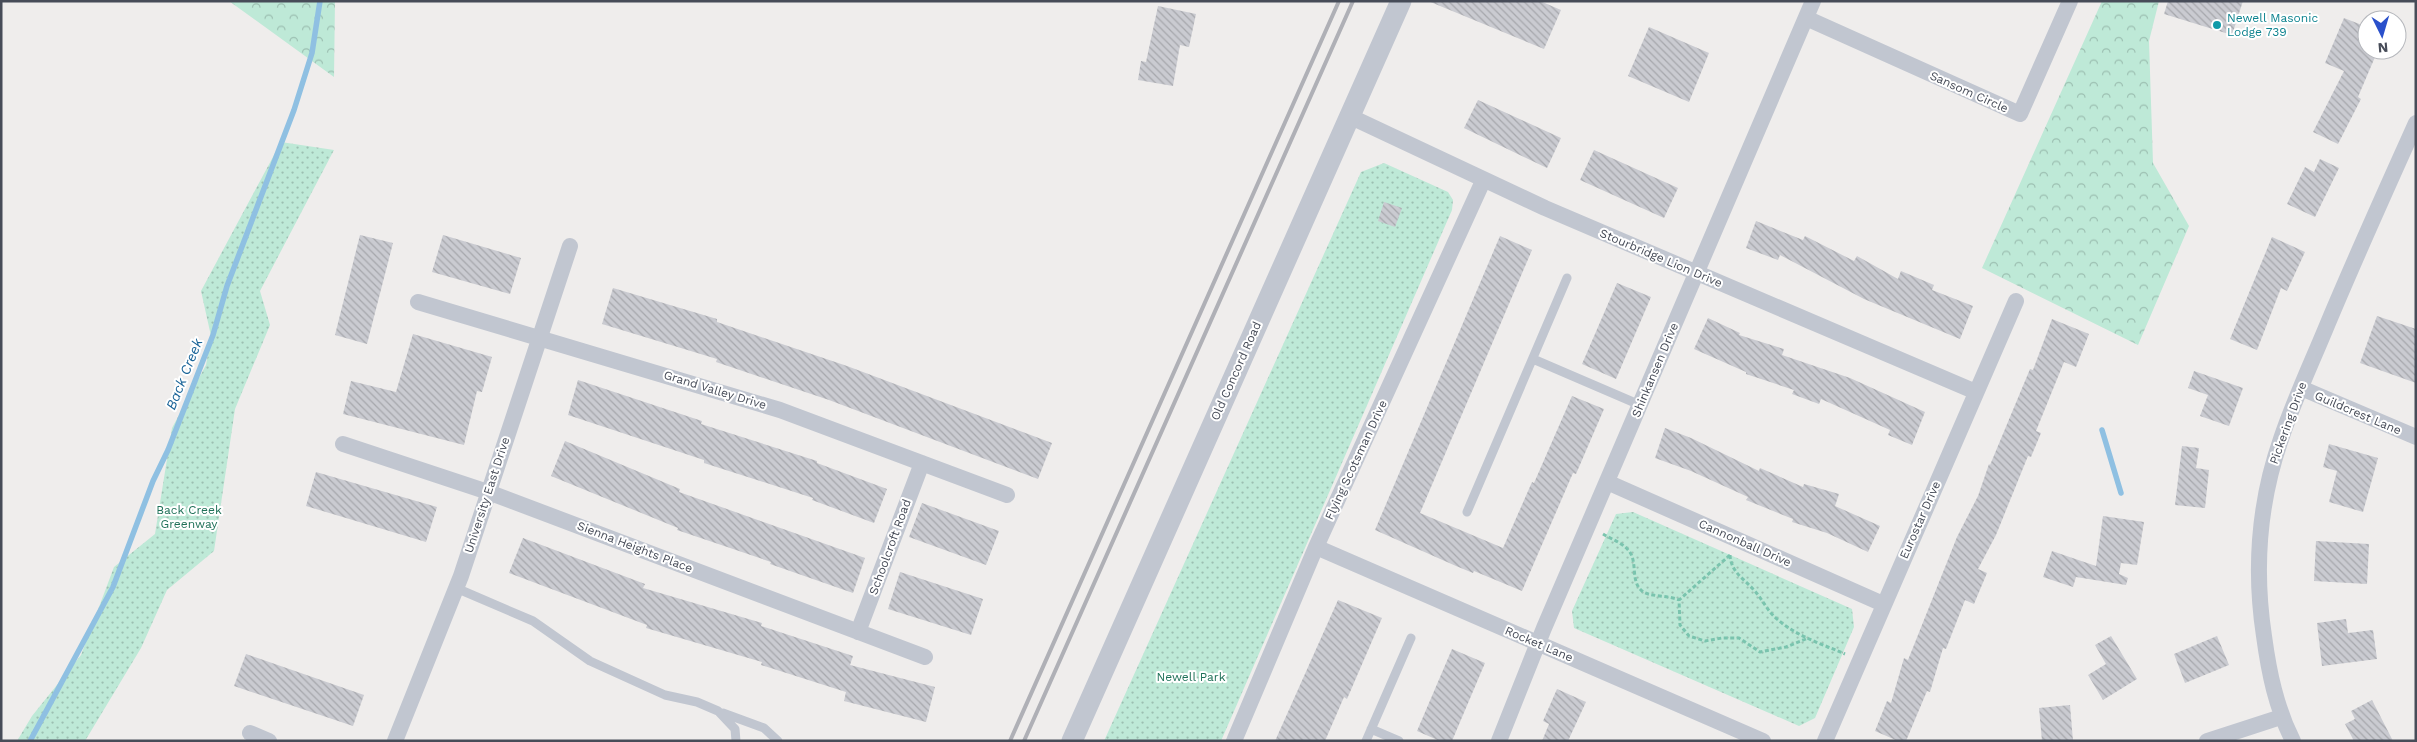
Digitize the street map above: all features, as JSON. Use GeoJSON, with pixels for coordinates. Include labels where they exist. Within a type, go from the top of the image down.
{"type":"FeatureCollection","features":[{"type":"Feature","properties":{"kind":"street","name":"Old Concord Road"},"geometry":{"type":"LineString","coordinates":[[1072,741],[1401,1]]}},
{"type":"Feature","properties":{"kind":"street","name":"Shinkansen Drive"},"geometry":{"type":"LineString","coordinates":[[1498,741],[1537,643],[1696,272],[1743,169],[1813,1]]}},
{"type":"Feature","properties":{"kind":"street","name":"Sansom Circle"},"geometry":{"type":"LineString","coordinates":[[1806,18],[2020,114],[2070,1]]}},
{"type":"Feature","properties":{"kind":"street","name":"Stourbridge Lion Drive"},"geometry":{"type":"LineString","coordinates":[[1350,116],[1483,181],[1976,392]]}},
{"type":"Feature","properties":{"kind":"street","name":"Pickering Drive"},"geometry":{"type":"LineString","coordinates":[[2293,741],[2281,717],[2267,658],[2260,612],[2258,562],[2263,510],[2281,438],[2416,123]]}},
{"type":"Feature","properties":{"kind":"street","name":"Flying Scotsman Drive"},"geometry":{"type":"LineString","coordinates":[[1234,741],[1316,547],[1483,181]]}},
{"type":"Feature","properties":{"kind":"street","name":"University East Drive"},"geometry":{"type":"LineString","coordinates":[[395,741],[456,588],[570,246]]}},
{"type":"Feature","properties":{"kind":"street","name":"Eurostar Drive"},"geometry":{"type":"LineString","coordinates":[[1825,741],[2016,301]]}},
{"type":"Feature","properties":{"kind":"street","name":"Grand Valley Drive"},"geometry":{"type":"LineString","coordinates":[[418,302],[780,410],[1007,496]]}},
{"type":"Feature","properties":{"kind":"street","name":"Guildcrest Lane"},"geometry":{"type":"LineString","coordinates":[[2301,388],[2416,437]]}},
{"type":"Feature","properties":{"kind":"street","name":"Sienna Heights Place"},"geometry":{"type":"LineString","coordinates":[[343,444],[488,492],[925,657]]}},
{"type":"Feature","properties":{"kind":"street","name":"Schoolcroft Road"},"geometry":{"type":"LineString","coordinates":[[858,632],[922,463]]}},
{"type":"Feature","properties":{"kind":"street","name":"Cannonball Drive"},"geometry":{"type":"LineString","coordinates":[[1607,482],[1883,604]]}},
{"type":"Feature","properties":{"kind":"street","name":"Rocket Lane"},"geometry":{"type":"LineString","coordinates":[[1316,547],[1763,741]]}},
{"type":"Feature","properties":{"kind":"street"},"geometry":{"type":"LineString","coordinates":[[2207,741],[2281,717]]}},
{"type":"Feature","properties":{"kind":"street"},"geometry":{"type":"LineString","coordinates":[[250,733],[269,741]]}},
{"type":"Feature","properties":{"kind":"lane"},"geometry":{"type":"LineString","coordinates":[[1467,512],[1568,278]]}},
{"type":"Feature","properties":{"kind":"lane"},"geometry":{"type":"LineString","coordinates":[[1533,358],[1640,405]]}},
{"type":"Feature","properties":{"kind":"lane"},"geometry":{"type":"LineString","coordinates":[[456,588],[533,621],[590,661],[665,695],[697,702],[764,728],[778,741]]}},
{"type":"Feature","properties":{"kind":"lane"},"geometry":{"type":"LineString","coordinates":[[1366,741],[1411,638]]}},
{"type":"Feature","properties":{"kind":"lane"},"geometry":{"type":"LineString","coordinates":[[718,711],[735,729],[736,741]]}},
{"type":"Feature","properties":{"kind":"lane"},"geometry":{"type":"LineString","coordinates":[[1372,729],[1399,741]]}},
{"type":"Feature","properties":{"kind":"path"},"geometry":{"type":"LineString","coordinates":[[1603,534],[1628,550],[1632,556],[1637,585],[1640,590],[1679,600]]}},
{"type":"Feature","properties":{"kind":"path"},"geometry":{"type":"LineString","coordinates":[[1679,600],[1730,555],[1734,570],[1758,595],[1777,619],[1808,638],[1848,656]]}},
{"type":"Feature","properties":{"kind":"path"},"geometry":{"type":"LineString","coordinates":[[1679,600],[1680,625],[1689,636],[1698,640],[1739,638],[1760,652],[1786,647],[1808,638]]}},
{"type":"Feature","properties":{"kind":"green space"},"geometry":{"type":"Polygon","coordinates":[[[229,1],[335,1],[334,77],[229,1]]]}},
{"type":"Feature","properties":{"kind":"green space"},"geometry":{"type":"Polygon","coordinates":[[[2102,1],[2159,1],[2149,41],[2153,163],[2189,226],[2138,345],[1982,268],[2102,1]]]}},
{"type":"Feature","properties":{"kind":"green space","name":"Back Creek Greenway"},"geometry":{"type":"Polygon","coordinates":[[[281,142],[334,150],[260,291],[270,325],[235,409],[214,551],[167,590],[141,648],[85,741],[17,741],[32,716],[81,655],[114,567],[155,534],[172,428],[206,365],[211,336],[201,291],[281,142]]]}},
{"type":"Feature","properties":{"kind":"green space","name":"Newell Park"},"geometry":{"type":"Polygon","coordinates":[[[1384,163],[1448,192],[1453,200],[1452,210],[1221,741],[1104,741],[1361,172],[1384,163]]]}},
{"type":"Feature","properties":{"kind":"green space"},"geometry":{"type":"Polygon","coordinates":[[[1633,512],[1852,609],[1854,627],[1815,718],[1799,726],[1574,628],[1572,611],[1616,514],[1633,512]]]}},
{"type":"Feature","properties":{"kind":"building"},"geometry":{"type":"Polygon","coordinates":[[[1428,1],[1540,1],[1561,10],[1544,49],[1428,1]]]}},
{"type":"Feature","properties":{"kind":"building","name":"Newell Masonic Lodge 739"},"geometry":{"type":"Polygon","coordinates":[[[2168,1],[2243,1],[2232,35],[2164,14],[2168,1]]]}},
{"type":"Feature","properties":{"kind":"building"},"geometry":{"type":"Polygon","coordinates":[[[1158,6],[1196,14],[1189,47],[1180,45],[1173,86],[1138,80],[1141,61],[1146,62],[1158,6]]]}},
{"type":"Feature","properties":{"kind":"building"},"geometry":{"type":"Polygon","coordinates":[[[2344,18],[2357,23],[2357,60],[2374,60],[2358,97],[2361,99],[2338,144],[2313,132],[2344,71],[2325,63],[2344,18]]]}},
{"type":"Feature","properties":{"kind":"building"},"geometry":{"type":"Polygon","coordinates":[[[1649,27],[1709,53],[1689,102],[1628,76],[1649,27]]]}},
{"type":"Feature","properties":{"kind":"building"},"geometry":{"type":"Polygon","coordinates":[[[1478,100],[1561,138],[1547,168],[1464,128],[1478,100]]]}},
{"type":"Feature","properties":{"kind":"building"},"geometry":{"type":"Polygon","coordinates":[[[1594,150],[1678,188],[1664,218],[1580,180],[1594,150]]]}},
{"type":"Feature","properties":{"kind":"building"},"geometry":{"type":"Polygon","coordinates":[[[2320,159],[2339,168],[2315,217],[2287,204],[2305,167],[2314,172],[2320,159]]]}},
{"type":"Feature","properties":{"kind":"building"},"geometry":{"type":"Polygon","coordinates":[[[1384,202],[1402,208],[1395,227],[1378,221],[1384,202]]]}},
{"type":"Feature","properties":{"kind":"building"},"geometry":{"type":"Polygon","coordinates":[[[1756,221],[1803,240],[1805,236],[1854,261],[1857,256],[1898,279],[1901,271],[1934,285],[1932,290],[1973,306],[1960,339],[1864,299],[1780,255],[1778,260],[1746,248],[1756,221]]]}},
{"type":"Feature","properties":{"kind":"building"},"geometry":{"type":"Polygon","coordinates":[[[360,235],[393,243],[367,344],[335,335],[360,235]]]}},
{"type":"Feature","properties":{"kind":"building"},"geometry":{"type":"Polygon","coordinates":[[[443,235],[521,258],[510,294],[432,272],[443,235]]]}},
{"type":"Feature","properties":{"kind":"building"},"geometry":{"type":"Polygon","coordinates":[[[1500,236],[1532,250],[1420,513],[1503,548],[1572,396],[1604,409],[1576,474],[1573,473],[1522,591],[1474,571],[1473,573],[1456,566],[1375,530],[1500,236]]]}},
{"type":"Feature","properties":{"kind":"building"},"geometry":{"type":"Polygon","coordinates":[[[2272,237],[2305,252],[2287,291],[2281,288],[2257,350],[2230,339],[2272,237]]]}},
{"type":"Feature","properties":{"kind":"building"},"geometry":{"type":"Polygon","coordinates":[[[1617,283],[1651,297],[1616,379],[1582,364],[1617,283]]]}},
{"type":"Feature","properties":{"kind":"building"},"geometry":{"type":"Polygon","coordinates":[[[613,288],[717,319],[717,322],[847,366],[1052,443],[1038,479],[829,400],[716,362],[717,359],[602,324],[613,288]]]}},
{"type":"Feature","properties":{"kind":"building"},"geometry":{"type":"Polygon","coordinates":[[[2377,316],[2416,329],[2416,383],[2360,363],[2377,316]]]}},
{"type":"Feature","properties":{"kind":"building"},"geometry":{"type":"Polygon","coordinates":[[[1708,318],[1740,333],[1739,335],[1784,349],[1782,355],[1850,378],[1925,412],[1912,445],[1888,435],[1890,430],[1821,399],[1819,404],[1792,394],[1794,390],[1746,374],[1746,372],[1694,349],[1708,318]]]}},
{"type":"Feature","properties":{"kind":"building"},"geometry":{"type":"Polygon","coordinates":[[[2052,319],[2089,334],[2076,367],[2064,362],[2036,431],[2041,433],[2031,457],[2028,456],[1996,535],[1978,569],[1987,573],[1974,604],[1965,600],[1946,649],[1943,648],[1930,692],[1927,691],[1906,741],[1898,741],[1875,731],[1887,701],[1891,703],[1904,658],[1908,660],[1957,537],[1978,496],[1989,464],[2030,369],[2033,370],[2052,319]]]}},
{"type":"Feature","properties":{"kind":"building"},"geometry":{"type":"Polygon","coordinates":[[[413,334],[492,357],[482,392],[477,391],[464,445],[343,414],[351,381],[396,392],[413,334]]]}},
{"type":"Feature","properties":{"kind":"building"},"geometry":{"type":"Polygon","coordinates":[[[2194,371],[2243,388],[2229,426],[2200,416],[2208,395],[2188,388],[2194,371]]]}},
{"type":"Feature","properties":{"kind":"building"},"geometry":{"type":"Polygon","coordinates":[[[578,380],[702,421],[701,424],[817,461],[817,463],[887,489],[874,523],[812,500],[813,498],[704,463],[704,460],[568,415],[578,380]]]}},
{"type":"Feature","properties":{"kind":"building"},"geometry":{"type":"Polygon","coordinates":[[[1665,428],[1691,438],[1759,471],[1760,468],[1803,487],[1804,484],[1839,494],[1835,506],[1880,526],[1868,552],[1827,533],[1792,522],[1793,519],[1746,500],[1748,497],[1691,471],[1655,458],[1665,428]]]}},
{"type":"Feature","properties":{"kind":"building"},"geometry":{"type":"Polygon","coordinates":[[[565,441],[680,489],[679,492],[865,558],[853,593],[770,564],[771,562],[677,530],[678,528],[551,476],[565,441]]]}},
{"type":"Feature","properties":{"kind":"building"},"geometry":{"type":"Polygon","coordinates":[[[2329,444],[2378,458],[2363,512],[2329,502],[2337,471],[2323,467],[2329,444]]]}},
{"type":"Feature","properties":{"kind":"building"},"geometry":{"type":"Polygon","coordinates":[[[2182,446],[2199,448],[2196,468],[2209,470],[2205,508],[2175,505],[2182,446]]]}},
{"type":"Feature","properties":{"kind":"building"},"geometry":{"type":"Polygon","coordinates":[[[316,472],[437,507],[426,542],[306,506],[316,472]]]}},
{"type":"Feature","properties":{"kind":"building"},"geometry":{"type":"Polygon","coordinates":[[[922,503],[999,531],[986,565],[909,537],[922,503]]]}},
{"type":"Feature","properties":{"kind":"building"},"geometry":{"type":"Polygon","coordinates":[[[2103,516],[2144,522],[2137,565],[2121,563],[2119,574],[2128,578],[2126,585],[2076,577],[2073,587],[2043,577],[2052,551],[2096,566],[2103,516]]]}},
{"type":"Feature","properties":{"kind":"building"},"geometry":{"type":"Polygon","coordinates":[[[523,538],[645,584],[643,588],[762,623],[761,626],[853,656],[850,665],[935,687],[926,722],[844,701],[846,692],[761,665],[762,662],[646,628],[647,625],[509,573],[523,538]]]}},
{"type":"Feature","properties":{"kind":"building"},"geometry":{"type":"Polygon","coordinates":[[[2316,541],[2369,544],[2367,584],[2314,581],[2316,541]]]}},
{"type":"Feature","properties":{"kind":"building"},"geometry":{"type":"Polygon","coordinates":[[[900,572],[983,599],[971,635],[888,609],[900,572]]]}},
{"type":"Feature","properties":{"kind":"building"},"geometry":{"type":"Polygon","coordinates":[[[1338,600],[1382,618],[1347,699],[1344,697],[1325,741],[1275,741],[1338,600]]]}},
{"type":"Feature","properties":{"kind":"building"},"geometry":{"type":"Polygon","coordinates":[[[2346,619],[2348,633],[2373,630],[2377,659],[2322,666],[2317,623],[2346,619]]]}},
{"type":"Feature","properties":{"kind":"building"},"geometry":{"type":"Polygon","coordinates":[[[2111,636],[2137,679],[2103,700],[2088,675],[2106,664],[2095,645],[2111,636]]]}},
{"type":"Feature","properties":{"kind":"building"},"geometry":{"type":"Polygon","coordinates":[[[2217,636],[2229,665],[2185,683],[2174,654],[2217,636]]]}},
{"type":"Feature","properties":{"kind":"building"},"geometry":{"type":"Polygon","coordinates":[[[1452,649],[1485,663],[1452,741],[1440,741],[1417,731],[1452,649]]]}},
{"type":"Feature","properties":{"kind":"building"},"geometry":{"type":"Polygon","coordinates":[[[246,654],[364,695],[353,726],[234,686],[246,654]]]}},
{"type":"Feature","properties":{"kind":"building"},"geometry":{"type":"Polygon","coordinates":[[[1557,689],[1586,702],[1568,741],[1542,741],[1549,724],[1543,721],[1557,689]]]}},
{"type":"Feature","properties":{"kind":"building"},"geometry":{"type":"Polygon","coordinates":[[[2372,700],[2393,741],[2354,741],[2345,724],[2355,719],[2351,711],[2372,700]]]}},
{"type":"Feature","properties":{"kind":"building"},"geometry":{"type":"Polygon","coordinates":[[[2070,705],[2073,741],[2042,741],[2039,708],[2070,705]]]}},
{"type":"Feature","properties":{"kind":"waterway","name":"Back Creek"},"geometry":{"type":"LineString","coordinates":[[30,741],[113,587],[153,481],[168,450],[213,335],[227,286],[294,110],[312,53],[320,1]]}},
{"type":"Feature","properties":{"kind":"waterway"},"geometry":{"type":"LineString","coordinates":[[2102,430],[2121,493]]}},
{"type":"Feature","properties":{"kind":"railway"},"geometry":{"type":"LineString","coordinates":[[1010,741],[1339,1]]}},
{"type":"Feature","properties":{"kind":"railway"},"geometry":{"type":"LineString","coordinates":[[1024,741],[1353,1]]}},
{"type":"Feature","properties":{"kind":"place","name":"Newell Masonic Lodge 739"},"geometry":{"type":"Point","coordinates":[2217,25]}}]}
